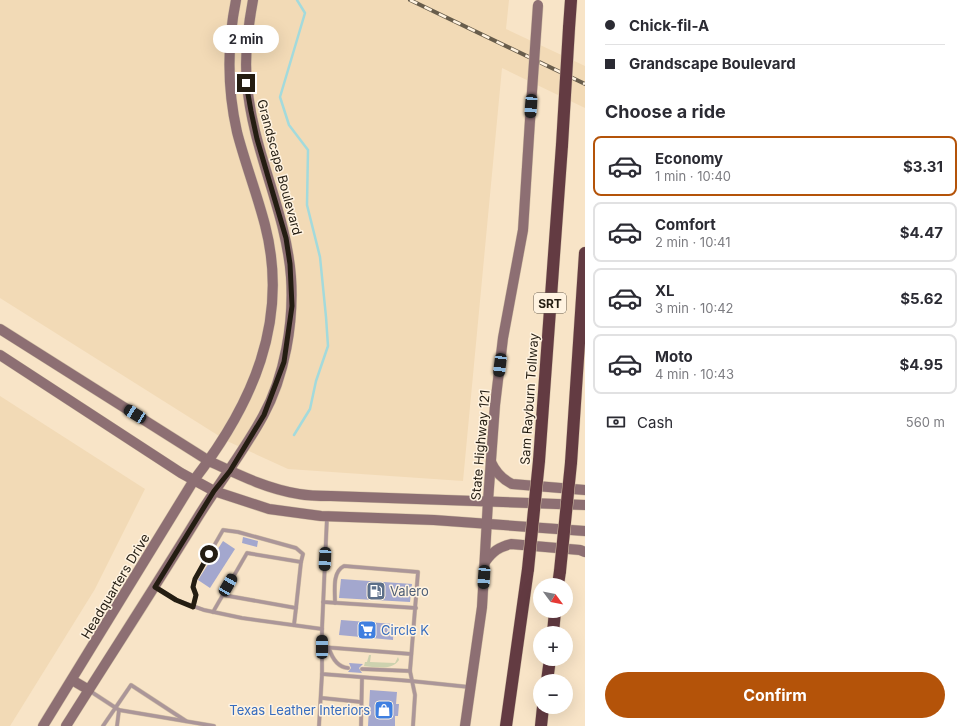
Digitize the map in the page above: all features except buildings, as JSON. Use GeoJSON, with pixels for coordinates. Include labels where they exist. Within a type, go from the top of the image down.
{"type":"FeatureCollection","features":[{"type":"Feature","properties":{"kind":"highway","name":"Sam Rayburn Tollway"},"geometry":{"type":"LineString","coordinates":[[506,726],[528,569],[539,461],[571,0]]}},
{"type":"Feature","properties":{"kind":"highway","name":"SRT"},"geometry":{"type":"LineString","coordinates":[[559,578],[570,463],[585,253]]}},
{"type":"Feature","properties":{"kind":"highway"},"geometry":{"type":"LineString","coordinates":[[541,726],[542,714]]}},
{"type":"Feature","properties":{"kind":"highway"},"geometry":{"type":"LineString","coordinates":[[548,714],[548,726]]}},
{"type":"Feature","properties":{"kind":"main road"},"geometry":{"type":"LineString","coordinates":[[210,461],[245,402],[257,376],[271,319],[273,291],[271,262],[266,233],[237,133],[228,77],[231,21],[236,0]]}},
{"type":"Feature","properties":{"kind":"main road","name":"Grandscape Boulevard"},"geometry":{"type":"LineString","coordinates":[[230,471],[264,415],[284,362],[292,306],[291,276],[284,230],[257,139],[246,83],[247,40],[253,0]]}},
{"type":"Feature","properties":{"kind":"main road","name":"State Highway 121"},"geometry":{"type":"LineString","coordinates":[[465,726],[482,607],[495,405],[503,338],[523,230],[538,3]]}},
{"type":"Feature","properties":{"kind":"main road"},"geometry":{"type":"LineString","coordinates":[[266,233],[284,230]]}},
{"type":"Feature","properties":{"kind":"main road"},"geometry":{"type":"LineString","coordinates":[[0,329],[210,461],[246,479],[271,488],[300,494],[331,496],[585,505]]}},
{"type":"Feature","properties":{"kind":"main road"},"geometry":{"type":"LineString","coordinates":[[0,354],[178,471],[214,491],[269,509],[327,516],[487,523],[585,531]]}},
{"type":"Feature","properties":{"kind":"main road","name":"Headquarters Drive"},"geometry":{"type":"LineString","coordinates":[[43,726],[194,480],[210,461]]}},
{"type":"Feature","properties":{"kind":"main road"},"geometry":{"type":"LineString","coordinates":[[491,462],[494,469],[502,479],[512,484],[585,490]]}},
{"type":"Feature","properties":{"kind":"main road"},"geometry":{"type":"LineString","coordinates":[[66,726],[155,587],[214,491],[230,471]]}},
{"type":"Feature","properties":{"kind":"main road"},"geometry":{"type":"LineString","coordinates":[[485,562],[492,552],[500,546],[511,544],[580,550],[585,552]]}},
{"type":"Feature","properties":{"kind":"main road"},"geometry":{"type":"LineString","coordinates":[[72,680],[89,690]]}},
{"type":"Feature","properties":{"kind":"lane"},"geometry":{"type":"LineString","coordinates":[[319,726],[322,698],[322,629],[327,516]]}},
{"type":"Feature","properties":{"kind":"lane"},"geometry":{"type":"LineString","coordinates":[[193,607],[196,595],[193,587],[195,579],[223,530],[238,532],[296,548],[303,554],[294,625]]}},
{"type":"Feature","properties":{"kind":"lane"},"geometry":{"type":"LineString","coordinates":[[213,612],[247,553],[301,562]]}},
{"type":"Feature","properties":{"kind":"lane"},"geometry":{"type":"LineString","coordinates":[[335,603],[336,574],[339,568],[344,566],[418,572],[410,671],[415,696],[413,726]]}},
{"type":"Feature","properties":{"kind":"lane"},"geometry":{"type":"LineString","coordinates":[[155,587],[176,600],[193,607],[213,612],[322,629]]}},
{"type":"Feature","properties":{"kind":"lane"},"geometry":{"type":"LineString","coordinates":[[222,595],[296,608]]}},
{"type":"Feature","properties":{"kind":"lane"},"geometry":{"type":"LineString","coordinates":[[323,602],[416,608]]}},
{"type":"Feature","properties":{"kind":"lane"},"geometry":{"type":"LineString","coordinates":[[322,647],[411,654]]}},
{"type":"Feature","properties":{"kind":"lane"},"geometry":{"type":"LineString","coordinates":[[329,648],[331,655],[338,665],[348,668]]}},
{"type":"Feature","properties":{"kind":"lane"},"geometry":{"type":"LineString","coordinates":[[362,669],[410,671]]}},
{"type":"Feature","properties":{"kind":"lane"},"geometry":{"type":"LineString","coordinates":[[322,674],[362,678],[411,680],[471,687]]}},
{"type":"Feature","properties":{"kind":"lane"},"geometry":{"type":"LineString","coordinates":[[361,726],[362,678]]}},
{"type":"Feature","properties":{"kind":"lane"},"geometry":{"type":"LineString","coordinates":[[103,726],[117,709],[131,685],[187,721]]}},
{"type":"Feature","properties":{"kind":"lane"},"geometry":{"type":"LineString","coordinates":[[89,690],[117,709],[214,726]]}},
{"type":"Feature","properties":{"kind":"lane"},"geometry":{"type":"LineString","coordinates":[[322,698],[361,702]]}},
{"type":"Feature","properties":{"kind":"lane"},"geometry":{"type":"LineString","coordinates":[[117,709],[117,726]]}},
{"type":"Feature","properties":{"kind":"shaded area"},"geometry":{"type":"Polygon","coordinates":[[[0,0],[509,0],[506,29],[585,66],[585,108],[502,68],[463,481],[288,469],[227,441],[0,298],[0,0]]]}},
{"type":"Feature","properties":{"kind":"shaded area"},"geometry":{"type":"Polygon","coordinates":[[[0,396],[145,489],[95,589],[10,726],[0,726],[0,396]]]}},
{"type":"Feature","properties":{"kind":"green space"},"geometry":{"type":"Polygon","coordinates":[[[369,655],[371,655],[370,662],[395,663],[398,657],[399,660],[392,666],[388,667],[364,666],[369,655]]]}},
{"type":"Feature","properties":{"kind":"waterway"},"geometry":{"type":"LineString","coordinates":[[294,435],[310,409],[316,381],[328,346],[320,257],[307,205],[308,150],[289,125],[280,97],[305,13],[297,0]]}},
{"type":"Feature","properties":{"kind":"railway"},"geometry":{"type":"LineString","coordinates":[[410,0],[585,84]]}},
{"type":"Feature","properties":{"kind":"place","name":"Valero"},"geometry":{"type":"Point","coordinates":[376,591]}},
{"type":"Feature","properties":{"kind":"place","name":"Circle K"},"geometry":{"type":"Point","coordinates":[367,630]}},
{"type":"Feature","properties":{"kind":"place","name":"Texas Leather Interiors"},"geometry":{"type":"Point","coordinates":[384,710]}},
{"type":"Feature","properties":{"kind":"route"},"geometry":{"type":"LineString","coordinates":[[209,554],[195,579],[193,587],[196,595],[193,607],[176,600],[155,587],[214,491],[230,471],[264,415],[284,362],[292,306],[291,276],[286,238],[257,139],[246,83]]}}]}
